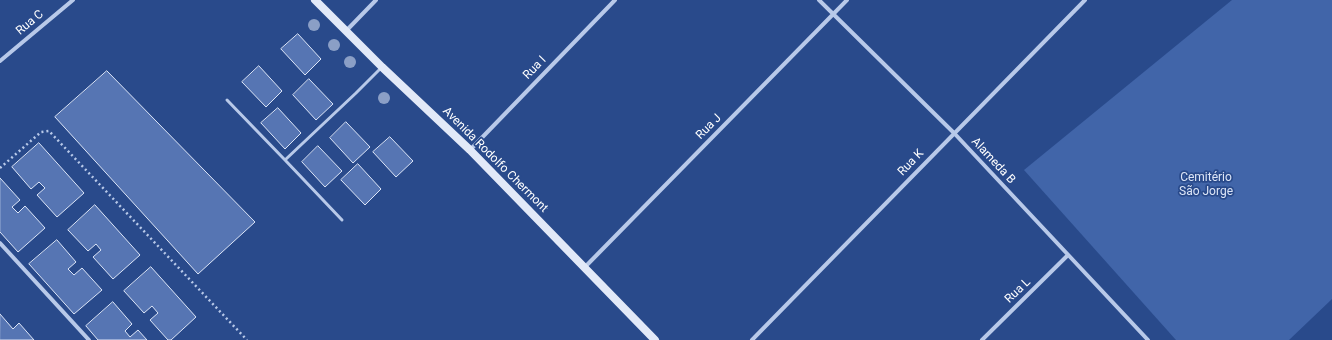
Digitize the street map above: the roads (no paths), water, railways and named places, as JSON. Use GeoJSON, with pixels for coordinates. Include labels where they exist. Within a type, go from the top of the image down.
{"type":"FeatureCollection","features":[{"type":"Feature","properties":{"kind":"main road","name":"Avenida Rodolfo Chermont"},"geometry":{"type":"LineString","coordinates":[[315,0],[382,67],[470,150],[655,340]]}},
{"type":"Feature","properties":{"kind":"street","name":"Rua C"},"geometry":{"type":"LineString","coordinates":[[0,61],[74,0]]}},
{"type":"Feature","properties":{"kind":"street"},"geometry":{"type":"LineString","coordinates":[[346,31],[376,0]]}},
{"type":"Feature","properties":{"kind":"street","name":"Rua I"},"geometry":{"type":"LineString","coordinates":[[470,150],[615,0]]}},
{"type":"Feature","properties":{"kind":"street","name":"Alameda B"},"geometry":{"type":"LineString","coordinates":[[819,0],[954,133],[1148,340]]}},
{"type":"Feature","properties":{"kind":"street","name":"Rua J"},"geometry":{"type":"LineString","coordinates":[[584,268],[847,0]]}},
{"type":"Feature","properties":{"kind":"street","name":"Rua K"},"geometry":{"type":"LineString","coordinates":[[752,340],[1085,0]]}},
{"type":"Feature","properties":{"kind":"street"},"geometry":{"type":"LineString","coordinates":[[0,243],[89,340]]}},
{"type":"Feature","properties":{"kind":"street","name":"Rua L"},"geometry":{"type":"LineString","coordinates":[[982,340],[1068,255]]}},
{"type":"Feature","properties":{"kind":"lane"},"geometry":{"type":"LineString","coordinates":[[285,160],[382,67]]}},
{"type":"Feature","properties":{"kind":"lane"},"geometry":{"type":"LineString","coordinates":[[227,100],[342,220]]}},
{"type":"Feature","properties":{"kind":"park label","name":"Cemitério São Jorge"},"geometry":{"type":"Point","coordinates":[1206,185]}}]}
